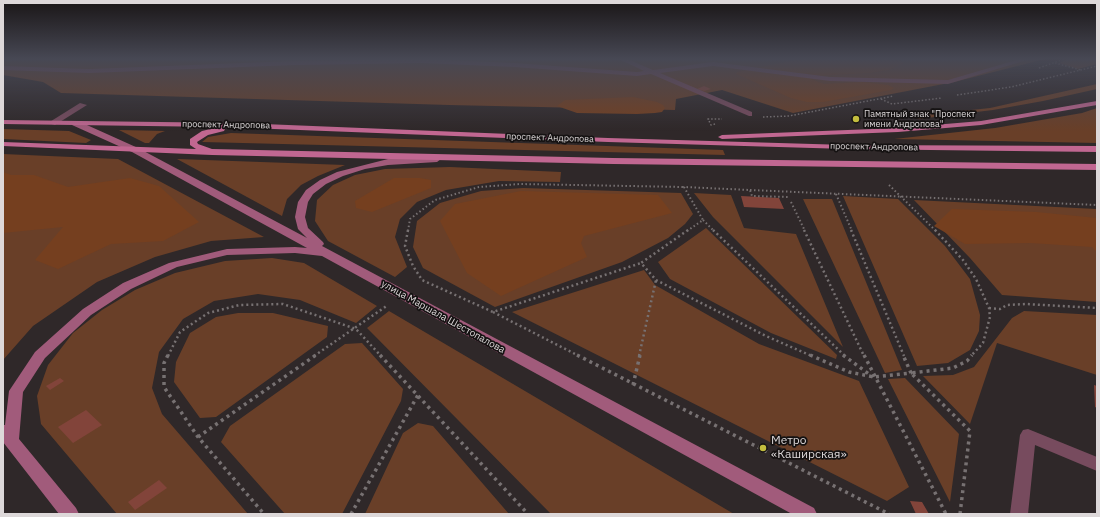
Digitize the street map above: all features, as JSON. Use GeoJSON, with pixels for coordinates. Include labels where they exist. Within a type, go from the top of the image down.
{"type":"FeatureCollection","features":[{"type":"Feature","properties":{"kind":"main road"},"geometry":{"type":"LineString","coordinates":[[608,140],[898,130],[981,123],[1097,103]]}},
{"type":"Feature","properties":{"kind":"main road","name":"проспект Андропова"},"geometry":{"type":"LineString","coordinates":[[3,122],[239,125],[608,140],[847,147],[1097,150]]}},
{"type":"Feature","properties":{"kind":"main road","name":"улица Маршала Шестопалова"},"geometry":{"type":"LineString","coordinates":[[75,123],[136,150],[808,514]]}},
{"type":"Feature","properties":{"kind":"main road"},"geometry":{"type":"LineString","coordinates":[[212,152],[194,145],[193,141],[205,132],[239,125]]}},
{"type":"Feature","properties":{"kind":"main road","name":"проспект Андропова"},"geometry":{"type":"LineString","coordinates":[[3,144],[136,150],[454,158],[1097,167]]}},
{"type":"Feature","properties":{"kind":"main road"},"geometry":{"type":"LineString","coordinates":[[329,254],[303,229],[300,217],[303,202],[309,192],[323,182],[363,166],[388,162],[454,158]]}},
{"type":"Feature","properties":{"kind":"main road"},"geometry":{"type":"LineString","coordinates":[[70,514],[7,436],[16,391],[40,355],[87,312],[127,286],[174,265],[227,252],[294,250],[329,254]]}},
{"type":"Feature","properties":{"kind":"lane"},"geometry":{"type":"LineString","coordinates":[[680,83],[749,114]]}},
{"type":"Feature","properties":{"kind":"lane"},"geometry":{"type":"LineString","coordinates":[[52,123],[82,105]]}},
{"type":"Feature","properties":{"kind":"lane"},"geometry":{"type":"LineString","coordinates":[[1019,514],[1028,435],[1097,464]]}},
{"type":"Feature","properties":{"kind":"path"},"geometry":{"type":"LineString","coordinates":[[951,96],[1027,83]]}},
{"type":"Feature","properties":{"kind":"path"},"geometry":{"type":"LineString","coordinates":[[759,117],[789,116],[895,96]]}},
{"type":"Feature","properties":{"kind":"path"},"geometry":{"type":"LineString","coordinates":[[880,98],[892,104],[944,97]]}},
{"type":"Feature","properties":{"kind":"path"},"geometry":{"type":"LineString","coordinates":[[716,124],[711,124],[708,119],[722,119]]}},
{"type":"Feature","properties":{"kind":"path"},"geometry":{"type":"LineString","coordinates":[[889,514],[633,385],[493,312],[422,280],[413,266],[405,246],[410,219],[435,200],[479,187],[520,184],[684,187],[1097,205]]}},
{"type":"Feature","properties":{"kind":"path"},"geometry":{"type":"LineString","coordinates":[[641,263],[656,280],[766,336],[849,372],[874,377],[953,368],[966,362],[983,343],[990,317],[989,308],[976,279],[963,260],[936,231],[899,197],[889,185]]}},
{"type":"Feature","properties":{"kind":"path"},"geometry":{"type":"LineString","coordinates":[[684,187],[703,220],[839,352],[874,377]]}},
{"type":"Feature","properties":{"kind":"path"},"geometry":{"type":"LineString","coordinates":[[750,190],[752,196],[788,197]]}},
{"type":"Feature","properties":{"kind":"path"},"geometry":{"type":"LineString","coordinates":[[836,194],[911,373],[970,431],[960,514]]}},
{"type":"Feature","properties":{"kind":"path"},"geometry":{"type":"LineString","coordinates":[[791,202],[874,377],[946,514]]}},
{"type":"Feature","properties":{"kind":"path"},"geometry":{"type":"LineString","coordinates":[[493,312],[641,263],[703,220]]}},
{"type":"Feature","properties":{"kind":"path"},"geometry":{"type":"LineString","coordinates":[[198,437],[356,329],[422,280]]}},
{"type":"Feature","properties":{"kind":"path"},"geometry":{"type":"LineString","coordinates":[[633,385],[656,280]]}},
{"type":"Feature","properties":{"kind":"path"},"geometry":{"type":"LineString","coordinates":[[264,514],[198,437],[164,386],[164,363],[180,332],[208,313],[239,305],[283,304],[356,329],[528,514]]}},
{"type":"Feature","properties":{"kind":"path"},"geometry":{"type":"LineString","coordinates":[[989,308],[1000,309],[1007,305],[1026,304],[1097,308]]}},
{"type":"Feature","properties":{"kind":"path"},"geometry":{"type":"LineString","coordinates":[[351,514],[418,395]]}},
{"type":"Feature","properties":{"kind":"shaded area"},"geometry":{"type":"Polygon","coordinates":[[[45,83],[948,83],[793,113],[722,90],[676,99],[675,110],[449,105],[61,93],[45,83]]]}},
{"type":"Feature","properties":{"kind":"shaded area"},"geometry":{"type":"Polygon","coordinates":[[[757,83],[872,83],[888,85],[894,88],[891,90],[823,102],[807,102],[791,98],[757,83]]]}},
{"type":"Feature","properties":{"kind":"shaded area"},"geometry":{"type":"Polygon","coordinates":[[[1097,84],[1097,89],[993,110],[918,119],[915,116],[990,108],[1097,84]]]}},
{"type":"Feature","properties":{"kind":"shaded area"},"geometry":{"type":"Polygon","coordinates":[[[633,97],[657,102],[665,108],[662,112],[655,113],[577,113],[557,106],[565,100],[633,97]]]}},
{"type":"Feature","properties":{"kind":"shaded area"},"geometry":{"type":"Polygon","coordinates":[[[1097,108],[1097,143],[894,139],[995,128],[1082,113],[1097,108]]]}},
{"type":"Feature","properties":{"kind":"shaded area"},"geometry":{"type":"Polygon","coordinates":[[[3,129],[69,131],[91,140],[86,143],[3,139],[3,129]]]}},
{"type":"Feature","properties":{"kind":"shaded area"},"geometry":{"type":"Polygon","coordinates":[[[119,130],[165,131],[157,134],[149,143],[145,143],[119,130]]]}},
{"type":"Feature","properties":{"kind":"shaded area"},"geometry":{"type":"Polygon","coordinates":[[[231,133],[723,150],[725,155],[202,142],[208,137],[231,133]]]}},
{"type":"Feature","properties":{"kind":"shaded area"},"geometry":{"type":"Polygon","coordinates":[[[3,154],[118,159],[264,237],[211,241],[155,257],[97,282],[33,326],[3,360],[3,154]]]}},
{"type":"Feature","properties":{"kind":"shaded area"},"geometry":{"type":"Polygon","coordinates":[[[177,159],[345,165],[301,185],[287,199],[282,216],[177,159]]]}},
{"type":"Feature","properties":{"kind":"shaded area"},"geometry":{"type":"Polygon","coordinates":[[[450,167],[561,172],[560,182],[499,181],[446,190],[417,202],[400,219],[395,237],[407,267],[395,277],[328,241],[315,221],[317,200],[333,185],[355,175],[385,169],[450,167]]]}},
{"type":"Feature","properties":{"kind":"shaded area"},"geometry":{"type":"Polygon","coordinates":[[[3,172],[11,175],[34,175],[68,187],[130,178],[159,186],[199,222],[163,241],[111,244],[58,269],[35,260],[63,227],[3,233],[3,172]]]}},
{"type":"Feature","properties":{"kind":"shaded area"},"geometry":{"type":"Polygon","coordinates":[[[394,178],[420,178],[431,180],[431,188],[372,212],[356,208],[355,201],[394,178]]]}},
{"type":"Feature","properties":{"kind":"shaded area"},"geometry":{"type":"Polygon","coordinates":[[[523,188],[681,193],[693,214],[685,224],[668,238],[622,262],[495,307],[423,268],[413,247],[417,221],[440,203],[481,191],[523,188]]]}},
{"type":"Feature","properties":{"kind":"shaded area"},"geometry":{"type":"Polygon","coordinates":[[[521,191],[658,195],[672,213],[584,236],[581,243],[587,257],[501,296],[467,273],[440,221],[455,204],[521,191]]]}},
{"type":"Feature","properties":{"kind":"shaded area"},"geometry":{"type":"Polygon","coordinates":[[[694,193],[731,195],[744,228],[796,234],[843,347],[713,217],[694,193]]]}},
{"type":"Feature","properties":{"kind":"shaded area"},"geometry":{"type":"Polygon","coordinates":[[[843,196],[898,199],[945,246],[970,279],[980,315],[979,331],[970,350],[948,363],[917,366],[843,196]]]}},
{"type":"Feature","properties":{"kind":"shaded area"},"geometry":{"type":"Polygon","coordinates":[[[803,199],[832,199],[902,370],[885,373],[803,199]]]}},
{"type":"Feature","properties":{"kind":"shaded area"},"geometry":{"type":"Polygon","coordinates":[[[914,200],[1097,209],[1097,302],[1002,295],[970,258],[914,200]]]}},
{"type":"Feature","properties":{"kind":"shaded area"},"geometry":{"type":"Polygon","coordinates":[[[952,209],[1036,212],[1097,218],[1097,252],[1092,247],[1030,243],[965,244],[934,226],[952,209]]]}},
{"type":"Feature","properties":{"kind":"shaded area"},"geometry":{"type":"Polygon","coordinates":[[[706,228],[837,355],[836,359],[771,333],[670,279],[658,262],[706,228]]]}},
{"type":"Feature","properties":{"kind":"shaded area"},"geometry":{"type":"Polygon","coordinates":[[[272,258],[304,263],[377,306],[356,323],[300,300],[258,294],[214,301],[183,319],[159,352],[152,388],[162,414],[248,514],[117,514],[41,424],[37,396],[48,365],[73,333],[102,310],[135,290],[175,273],[225,261],[272,258]]]}},
{"type":"Feature","properties":{"kind":"shaded area"},"geometry":{"type":"Polygon","coordinates":[[[644,270],[655,285],[759,344],[859,381],[909,487],[887,501],[512,312],[644,270]]]}},
{"type":"Feature","properties":{"kind":"shaded area"},"geometry":{"type":"Polygon","coordinates":[[[389,311],[734,514],[551,514],[367,328],[389,311]]]}},
{"type":"Feature","properties":{"kind":"shaded area"},"geometry":{"type":"Polygon","coordinates":[[[1024,311],[1097,315],[1097,375],[997,343],[970,424],[923,376],[953,375],[974,367],[1012,318],[1024,311]]]}},
{"type":"Feature","properties":{"kind":"shaded area"},"geometry":{"type":"Polygon","coordinates":[[[238,313],[273,313],[328,326],[327,337],[216,417],[200,418],[174,382],[176,362],[190,333],[216,317],[238,313]]]}},
{"type":"Feature","properties":{"kind":"shaded area"},"geometry":{"type":"Polygon","coordinates":[[[362,343],[403,389],[401,401],[342,514],[285,514],[221,442],[230,426],[345,344],[362,343]]]}},
{"type":"Feature","properties":{"kind":"shaded area"},"geometry":{"type":"Polygon","coordinates":[[[905,378],[959,434],[950,502],[888,379],[905,378]]]}},
{"type":"Feature","properties":{"kind":"shaded area"},"geometry":{"type":"Polygon","coordinates":[[[418,423],[433,426],[509,514],[365,514],[403,433],[418,423]]]}},
{"type":"Feature","properties":{"kind":"building"},"geometry":{"type":"Polygon","coordinates":[[[704,86],[711,89],[704,91],[697,89],[704,86]]]}},
{"type":"Feature","properties":{"kind":"building"},"geometry":{"type":"Polygon","coordinates":[[[741,196],[779,198],[784,209],[744,207],[741,196]]]}},
{"type":"Feature","properties":{"kind":"building"},"geometry":{"type":"Polygon","coordinates":[[[60,378],[64,381],[50,390],[46,386],[60,378]]]}},
{"type":"Feature","properties":{"kind":"building"},"geometry":{"type":"Polygon","coordinates":[[[1094,385],[1097,386],[1097,408],[1095,407],[1094,385]]]}},
{"type":"Feature","properties":{"kind":"building"},"geometry":{"type":"Polygon","coordinates":[[[86,410],[102,425],[73,443],[58,427],[86,410]]]}},
{"type":"Feature","properties":{"kind":"building"},"geometry":{"type":"Polygon","coordinates":[[[159,480],[167,488],[135,510],[128,502],[159,480]]]}},
{"type":"Feature","properties":{"kind":"building"},"geometry":{"type":"Polygon","coordinates":[[[910,501],[922,502],[929,514],[916,514],[910,501]]]}},
{"type":"Feature","properties":{"kind":"place","name":"Памятный знак \"Проспект имени Андропова\""},"geometry":{"type":"Point","coordinates":[856,119]}},
{"type":"Feature","properties":{"kind":"place","name":"Метро «Каширская»"},"geometry":{"type":"Point","coordinates":[763,448]}}]}
